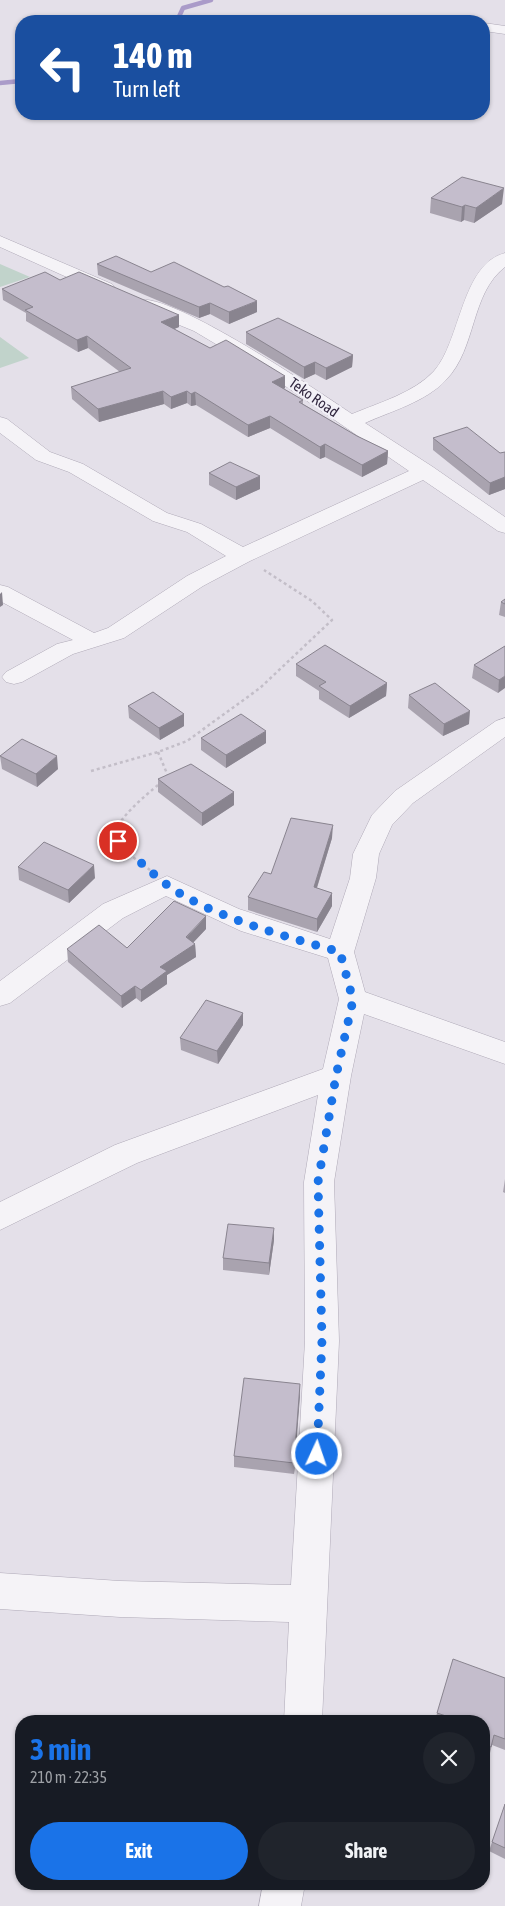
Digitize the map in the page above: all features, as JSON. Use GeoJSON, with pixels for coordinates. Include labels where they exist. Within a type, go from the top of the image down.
{"type":"FeatureCollection","features":[{"type":"Feature","properties":{"kind":"street"},"geometry":{"type":"LineString","coordinates":[[490,28],[505,30]]}},
{"type":"Feature","properties":{"kind":"street","name":"Teko Road"},"geometry":{"type":"LineString","coordinates":[[0,242],[200,327],[285,377],[350,422],[501,519]]}},
{"type":"Feature","properties":{"kind":"street"},"geometry":{"type":"LineString","coordinates":[[350,422],[439,378],[456,355],[480,283],[489,270],[505,258]]}},
{"type":"Feature","properties":{"kind":"street"},"geometry":{"type":"LineString","coordinates":[[0,423],[18,439],[43,456],[76,468],[160,517],[194,528],[242,556]]}},
{"type":"Feature","properties":{"kind":"street"},"geometry":{"type":"LineString","coordinates":[[14,678],[65,649],[93,642],[116,633],[195,581],[242,556],[426,471]]}},
{"type":"Feature","properties":{"kind":"street"},"geometry":{"type":"LineString","coordinates":[[0,592],[93,642]]}},
{"type":"Feature","properties":{"kind":"street"},"geometry":{"type":"LineString","coordinates":[[302,1715],[322,1340],[318,1182],[336,1076],[353,1000],[340,952],[363,878],[366,854],[381,821],[404,798],[505,726]]}},
{"type":"Feature","properties":{"kind":"street"},"geometry":{"type":"LineString","coordinates":[[0,996],[20,978],[113,911],[167,885],[201,905],[288,937],[340,952]]}},
{"type":"Feature","properties":{"kind":"street"},"geometry":{"type":"LineString","coordinates":[[353,1000],[505,1053]]}},
{"type":"Feature","properties":{"kind":"street"},"geometry":{"type":"LineString","coordinates":[[0,1217],[126,1154],[336,1076]]}},
{"type":"Feature","properties":{"kind":"street"},"geometry":{"type":"LineString","coordinates":[[0,1591],[120,1599],[309,1604]]}},
{"type":"Feature","properties":{"kind":"street"},"geometry":{"type":"LineString","coordinates":[[280,1906],[283,1890]]}},
{"type":"Feature","properties":{"kind":"path"},"geometry":{"type":"LineString","coordinates":[[92,771],[158,752],[187,741],[260,688],[291,661],[332,620],[312,601],[242,556]]}},
{"type":"Feature","properties":{"kind":"path"},"geometry":{"type":"LineString","coordinates":[[158,752],[169,774],[122,820],[115,832],[118,841],[167,885]]}},
{"type":"Feature","properties":{"kind":"shaded area"},"geometry":{"type":"Polygon","coordinates":[[[0,264],[30,277],[0,287],[0,264]]]}},
{"type":"Feature","properties":{"kind":"shaded area"},"geometry":{"type":"Polygon","coordinates":[[[0,337],[29,358],[0,368],[0,337]]]}},
{"type":"Feature","properties":{"kind":"building"},"geometry":{"type":"Polygon","coordinates":[[[462,177],[504,188],[476,208],[465,205],[462,207],[431,198],[462,177]]]}},
{"type":"Feature","properties":{"kind":"building"},"geometry":{"type":"Polygon","coordinates":[[[116,256],[151,272],[174,262],[257,301],[229,312],[210,303],[199,307],[97,264],[116,256]]]}},
{"type":"Feature","properties":{"kind":"building"},"geometry":{"type":"Polygon","coordinates":[[[45,272],[60,280],[79,272],[179,315],[161,322],[210,348],[226,340],[285,376],[272,382],[303,400],[299,402],[357,436],[388,451],[362,465],[325,444],[320,447],[270,416],[248,425],[195,392],[191,394],[187,391],[171,397],[163,391],[98,409],[71,387],[131,368],[87,336],[77,340],[25,310],[33,307],[2,289],[45,272]]]}},
{"type":"Feature","properties":{"kind":"building"},"geometry":{"type":"Polygon","coordinates":[[[278,318],[353,355],[326,368],[315,362],[304,367],[246,332],[278,318]]]}},
{"type":"Feature","properties":{"kind":"building"},"geometry":{"type":"Polygon","coordinates":[[[467,427],[500,453],[505,452],[505,477],[490,483],[433,438],[467,427]]]}},
{"type":"Feature","properties":{"kind":"building"},"geometry":{"type":"Polygon","coordinates":[[[230,462],[260,476],[236,487],[209,473],[230,462]]]}},
{"type":"Feature","properties":{"kind":"building"},"geometry":{"type":"Polygon","coordinates":[[[325,645],[387,683],[350,706],[319,686],[326,682],[296,664],[325,645]]]}},
{"type":"Feature","properties":{"kind":"building"},"geometry":{"type":"Polygon","coordinates":[[[505,646],[505,676],[499,680],[474,665],[505,646]]]}},
{"type":"Feature","properties":{"kind":"building"},"geometry":{"type":"Polygon","coordinates":[[[435,683],[470,711],[444,724],[409,695],[435,683]]]}},
{"type":"Feature","properties":{"kind":"building"},"geometry":{"type":"Polygon","coordinates":[[[153,692],[184,714],[159,728],[128,706],[153,692]]]}},
{"type":"Feature","properties":{"kind":"building"},"geometry":{"type":"Polygon","coordinates":[[[241,714],[266,731],[226,755],[201,738],[241,714]]]}},
{"type":"Feature","properties":{"kind":"building"},"geometry":{"type":"Polygon","coordinates":[[[22,739],[57,756],[36,774],[0,756],[22,739]]]}},
{"type":"Feature","properties":{"kind":"building"},"geometry":{"type":"Polygon","coordinates":[[[191,764],[234,792],[202,813],[158,779],[191,764]]]}},
{"type":"Feature","properties":{"kind":"building"},"geometry":{"type":"Polygon","coordinates":[[[291,818],[333,825],[314,887],[332,893],[317,919],[248,897],[264,872],[271,874],[291,818]]]}},
{"type":"Feature","properties":{"kind":"building"},"geometry":{"type":"Polygon","coordinates":[[[44,842],[94,865],[68,890],[18,867],[44,842]]]}},
{"type":"Feature","properties":{"kind":"building"},"geometry":{"type":"Polygon","coordinates":[[[174,901],[206,916],[186,937],[195,944],[160,967],[167,971],[141,990],[135,986],[121,996],[67,949],[99,925],[127,948],[174,901]]]}},
{"type":"Feature","properties":{"kind":"building"},"geometry":{"type":"Polygon","coordinates":[[[206,1000],[243,1013],[217,1051],[180,1038],[206,1000]]]}},
{"type":"Feature","properties":{"kind":"building"},"geometry":{"type":"Polygon","coordinates":[[[228,1224],[274,1228],[269,1263],[223,1258],[228,1224]]]}},
{"type":"Feature","properties":{"kind":"building"},"geometry":{"type":"Polygon","coordinates":[[[244,1378],[300,1384],[294,1463],[234,1456],[244,1378]]]}},
{"type":"Feature","properties":{"kind":"building"},"geometry":{"type":"Polygon","coordinates":[[[453,1659],[505,1678],[505,1739],[494,1735],[491,1747],[490,1715],[443,1715],[437,1713],[453,1659]]]}},
{"type":"Feature","properties":{"kind":"building"},"geometry":{"type":"Polygon","coordinates":[[[505,1804],[505,1848],[492,1842],[505,1804]]]}},
{"type":"Feature","properties":{"kind":"waterway"},"geometry":{"type":"LineString","coordinates":[[180,15],[183,8],[211,0]]}},
{"type":"Feature","properties":{"kind":"waterway"},"geometry":{"type":"LineString","coordinates":[[0,83],[15,82]]}},
{"type":"Feature","properties":{"kind":"route"},"geometry":{"type":"LineString","coordinates":[[118,841],[167,885],[201,905],[288,937],[340,952],[353,1000],[336,1076],[318,1182],[322,1340],[317,1454]]}}]}
